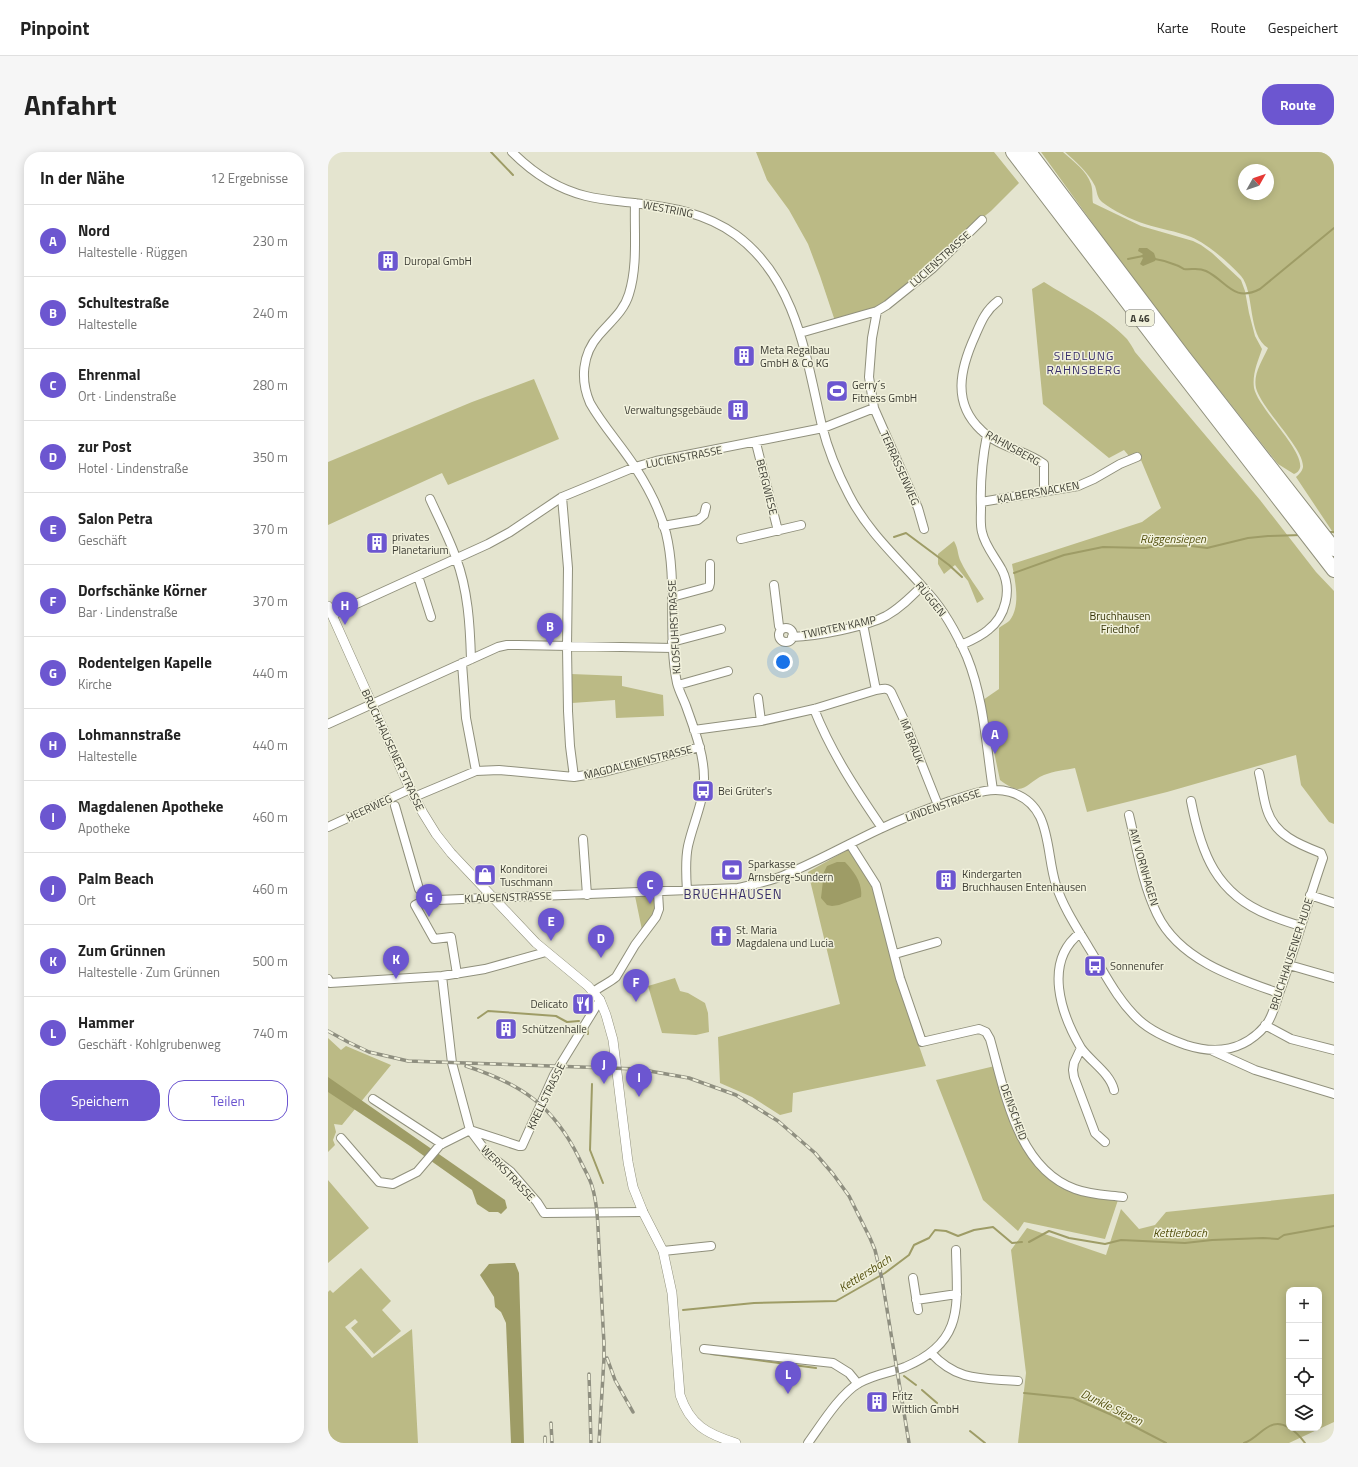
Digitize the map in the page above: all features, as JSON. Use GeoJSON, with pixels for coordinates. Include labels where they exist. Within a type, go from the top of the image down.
{"type":"FeatureCollection","features":[{"type":"Feature","properties":{"kind":"highway","name":"A 46"},"geometry":{"type":"LineString","coordinates":[[1013,152],[1272,480],[1334,549]]}},
{"type":"Feature","properties":{"kind":"highway","name":"A 46"},"geometry":{"type":"LineString","coordinates":[[1029,152],[1183,356],[1272,480],[1334,570]]}},
{"type":"Feature","properties":{"kind":"street","name":"WESTRING"},"geometry":{"type":"LineString","coordinates":[[512,152],[535,172],[564,189],[598,199],[679,209],[696,214],[720,225],[743,240],[762,259],[777,280],[788,303],[800,333],[823,428]]}},
{"type":"Feature","properties":{"kind":"street","name":"KLOSFUHRSTRASSE"},"geometry":{"type":"LineString","coordinates":[[635,203],[634,261],[630,293],[622,310],[592,344],[587,356],[584,373],[585,388],[590,403],[635,467],[647,487],[663,526],[669,555],[673,645],[678,685],[700,747],[704,764],[703,791],[688,846],[686,861],[687,891]]}},
{"type":"Feature","properties":{"kind":"street","name":"LUCIENSTRASSE"},"geometry":{"type":"LineString","coordinates":[[800,333],[877,311],[887,305],[933,268],[982,220]]}},
{"type":"Feature","properties":{"kind":"street","name":"RAHNSBERG"},"geometry":{"type":"LineString","coordinates":[[998,301],[989,308],[968,351],[962,373],[961,386],[964,403],[973,421],[987,435],[1044,464],[1044,491]]}},
{"type":"Feature","properties":{"kind":"street"},"geometry":{"type":"LineString","coordinates":[[874,408],[869,377],[872,338],[877,311]]}},
{"type":"Feature","properties":{"kind":"street","name":"LUCIENSTRASSE"},"geometry":{"type":"LineString","coordinates":[[330,610],[418,576],[456,559],[510,532],[562,497],[635,467],[656,461],[823,428],[874,408]]}},
{"type":"Feature","properties":{"kind":"street","name":"TERRASSENWEG"},"geometry":{"type":"LineString","coordinates":[[874,408],[918,508],[924,529]]}},
{"type":"Feature","properties":{"kind":"street","name":"RÜGGEN"},"geometry":{"type":"LineString","coordinates":[[823,428],[840,477],[858,511],[881,542],[922,586],[948,620],[961,645],[977,687],[993,790]]}},
{"type":"Feature","properties":{"kind":"street","name":"KALBERSNACKEN"},"geometry":{"type":"LineString","coordinates":[[961,645],[983,634],[993,626],[1002,614],[1007,597],[1004,576],[983,537],[981,525],[981,464],[987,435]]}},
{"type":"Feature","properties":{"kind":"street","name":"BERGWIESE"},"geometry":{"type":"LineString","coordinates":[[756,442],[778,531]]}},
{"type":"Feature","properties":{"kind":"street","name":"KALBERSNACKEN"},"geometry":{"type":"LineString","coordinates":[[981,502],[1082,484],[1120,464],[1137,457]]}},
{"type":"Feature","properties":{"kind":"street"},"geometry":{"type":"LineString","coordinates":[[562,497],[568,568],[566,647],[569,742],[574,777]]}},
{"type":"Feature","properties":{"kind":"street"},"geometry":{"type":"LineString","coordinates":[[430,499],[456,559],[467,603],[471,658]]}},
{"type":"Feature","properties":{"kind":"street"},"geometry":{"type":"LineString","coordinates":[[663,526],[698,520],[704,515],[706,507]]}},
{"type":"Feature","properties":{"kind":"street"},"geometry":{"type":"LineString","coordinates":[[741,539],[801,525]]}},
{"type":"Feature","properties":{"kind":"street"},"geometry":{"type":"LineString","coordinates":[[672,597],[709,586],[710,564]]}},
{"type":"Feature","properties":{"kind":"street"},"geometry":{"type":"LineString","coordinates":[[418,576],[430,617]]}},
{"type":"Feature","properties":{"kind":"street","name":"TWIRTEN KAMP"},"geometry":{"type":"LineString","coordinates":[[774,585],[779,626],[782,630],[779,636],[781,640],[788,642],[792,637],[819,634],[878,619],[893,611],[922,586]]}},
{"type":"Feature","properties":{"kind":"street","name":"BRUCHHAUSENER STRASSE"},"geometry":{"type":"LineString","coordinates":[[330,610],[412,793],[441,840],[492,898],[546,952],[593,992],[600,1000],[613,1040],[630,1174],[633,1187],[643,1212],[663,1251],[672,1293],[680,1395],[691,1419],[707,1432],[736,1443]]}},
{"type":"Feature","properties":{"kind":"street"},"geometry":{"type":"LineString","coordinates":[[694,730],[761,721],[814,709],[876,690],[863,624]]}},
{"type":"Feature","properties":{"kind":"street"},"geometry":{"type":"LineString","coordinates":[[328,724],[498,647],[507,645],[566,647],[673,645],[721,629]]}},
{"type":"Feature","properties":{"kind":"street"},"geometry":{"type":"LineString","coordinates":[[462,663],[466,718],[476,771]]}},
{"type":"Feature","properties":{"kind":"street"},"geometry":{"type":"LineString","coordinates":[[678,685],[728,671]]}},
{"type":"Feature","properties":{"kind":"street","name":"IM BRAUK"},"geometry":{"type":"LineString","coordinates":[[876,690],[886,688],[892,692],[938,805]]}},
{"type":"Feature","properties":{"kind":"street"},"geometry":{"type":"LineString","coordinates":[[758,698],[761,721]]}},
{"type":"Feature","properties":{"kind":"street"},"geometry":{"type":"LineString","coordinates":[[814,709],[822,731],[834,755],[882,828]]}},
{"type":"Feature","properties":{"kind":"street","name":"MAGDALENENSTRASSE"},"geometry":{"type":"LineString","coordinates":[[412,793],[476,771],[499,770],[574,777],[604,772],[700,747]]}},
{"type":"Feature","properties":{"kind":"street","name":"BRUCHHAUSENER HUDE"},"geometry":{"type":"LineString","coordinates":[[1186,1045],[1212,1050],[1230,1048],[1253,1037],[1265,1025],[1272,1015],[1323,856],[1320,853],[1292,841],[1276,826],[1267,811],[1259,773]]}},
{"type":"Feature","properties":{"kind":"street","name":"LINDENSTRASSE"},"geometry":{"type":"LineString","coordinates":[[687,891],[738,888],[768,881],[788,874],[882,828],[938,805],[973,794],[993,790],[1007,791],[1019,795],[1032,805],[1039,815],[1047,836],[1056,885],[1064,905],[1118,995],[1130,1012],[1142,1023],[1157,1032],[1186,1045]]}},
{"type":"Feature","properties":{"kind":"street","name":"HEERWEG"},"geometry":{"type":"LineString","coordinates":[[328,827],[412,793]]}},
{"type":"Feature","properties":{"kind":"street"},"geometry":{"type":"LineString","coordinates":[[1191,801],[1197,830],[1204,850],[1212,867],[1222,880],[1237,896],[1253,907],[1268,915],[1301,926]]}},
{"type":"Feature","properties":{"kind":"street"},"geometry":{"type":"LineString","coordinates":[[395,806],[419,889],[429,898],[415,905],[434,939],[451,937],[457,974]]}},
{"type":"Feature","properties":{"kind":"street","name":"AM VORNHAGEN"},"geometry":{"type":"LineString","coordinates":[[1129,815],[1139,860],[1150,895],[1157,914],[1167,930],[1196,956],[1214,968],[1279,993]]}},
{"type":"Feature","properties":{"kind":"street"},"geometry":{"type":"LineString","coordinates":[[583,839],[587,895]]}},
{"type":"Feature","properties":{"kind":"street"},"geometry":{"type":"LineString","coordinates":[[850,844],[876,886],[895,954],[937,942]]}},
{"type":"Feature","properties":{"kind":"street","name":"KLAUSENSTRASSE"},"geometry":{"type":"LineString","coordinates":[[429,898],[438,900],[687,891]]}},
{"type":"Feature","properties":{"kind":"street"},"geometry":{"type":"LineString","coordinates":[[593,992],[616,977],[635,945],[656,917],[660,909],[658,892]]}},
{"type":"Feature","properties":{"kind":"street"},"geometry":{"type":"LineString","coordinates":[[1311,892],[1334,904]]}},
{"type":"Feature","properties":{"kind":"street"},"geometry":{"type":"LineString","coordinates":[[1080,933],[1070,942],[1060,962],[1058,976],[1059,989],[1063,1005],[1081,1048],[1088,1058],[1111,1080],[1114,1090]]}},
{"type":"Feature","properties":{"kind":"street"},"geometry":{"type":"LineString","coordinates":[[329,981],[457,974],[485,969],[546,952]]}},
{"type":"Feature","properties":{"kind":"street","name":"DEINSCHEID"},"geometry":{"type":"LineString","coordinates":[[895,954],[900,978],[922,1042],[979,1030],[986,1032],[990,1039],[1019,1132],[1043,1168],[1057,1180],[1075,1189],[1091,1194],[1123,1197]]}},
{"type":"Feature","properties":{"kind":"street"},"geometry":{"type":"LineString","coordinates":[[1289,965],[1334,978]]}},
{"type":"Feature","properties":{"kind":"street"},"geometry":{"type":"LineString","coordinates":[[340,1138],[379,1182],[389,1184],[396,1183],[417,1172],[441,1145],[470,1130],[452,1063],[442,976]]}},
{"type":"Feature","properties":{"kind":"street","name":"KRELLSTRASSE"},"geometry":{"type":"LineString","coordinates":[[470,1130],[522,1146],[554,1075],[600,1000]]}},
{"type":"Feature","properties":{"kind":"street"},"geometry":{"type":"LineString","coordinates":[[1265,1025],[1290,1039],[1334,1050]]}},
{"type":"Feature","properties":{"kind":"street"},"geometry":{"type":"LineString","coordinates":[[1081,1048],[1073,1067],[1075,1082],[1095,1133],[1105,1142]]}},
{"type":"Feature","properties":{"kind":"street"},"geometry":{"type":"LineString","coordinates":[[1212,1050],[1255,1070],[1334,1094]]}},
{"type":"Feature","properties":{"kind":"street"},"geometry":{"type":"LineString","coordinates":[[373,1099],[441,1145]]}},
{"type":"Feature","properties":{"kind":"street","name":"WERKSTRASSE"},"geometry":{"type":"LineString","coordinates":[[470,1130],[488,1154],[511,1172],[537,1202],[544,1213],[643,1212]]}},
{"type":"Feature","properties":{"kind":"street"},"geometry":{"type":"LineString","coordinates":[[663,1251],[711,1246]]}},
{"type":"Feature","properties":{"kind":"street"},"geometry":{"type":"LineString","coordinates":[[808,1443],[843,1396],[858,1384],[875,1375],[913,1363],[931,1353],[949,1332],[957,1307],[956,1250]]}},
{"type":"Feature","properties":{"kind":"street"},"geometry":{"type":"LineString","coordinates":[[913,1278],[918,1310]]}},
{"type":"Feature","properties":{"kind":"street"},"geometry":{"type":"LineString","coordinates":[[916,1300],[957,1294]]}},
{"type":"Feature","properties":{"kind":"street"},"geometry":{"type":"LineString","coordinates":[[704,1348],[833,1363],[849,1373],[858,1384]]}},
{"type":"Feature","properties":{"kind":"street"},"geometry":{"type":"LineString","coordinates":[[931,1353],[946,1367],[964,1376],[1018,1381]]}},
{"type":"Feature","properties":{"kind":"green space"},"geometry":{"type":"Polygon","coordinates":[[[756,152],[994,152],[1019,183],[991,211],[919,277],[886,304],[835,321],[808,244],[789,210],[767,180],[756,152]]]}},
{"type":"Feature","properties":{"kind":"green space"},"geometry":{"type":"Polygon","coordinates":[[[1041,152],[1063,152],[1079,166],[1091,184],[1093,203],[1141,226],[1193,241],[1201,245],[1212,253],[1241,280],[1245,291],[1255,336],[1262,349],[1257,363],[1254,388],[1263,406],[1295,451],[1299,460],[1300,468],[1297,472],[1294,474],[1278,464],[1146,297],[1041,152]]]}},
{"type":"Feature","properties":{"kind":"green space"},"geometry":{"type":"Polygon","coordinates":[[[1065,152],[1334,152],[1334,534],[1296,477],[1301,472],[1303,467],[1302,459],[1290,439],[1266,407],[1256,388],[1255,383],[1257,373],[1268,348],[1261,342],[1257,334],[1248,292],[1241,276],[1218,254],[1198,240],[1180,233],[1140,222],[1106,205],[1099,199],[1095,186],[1082,168],[1065,152]]]}},
{"type":"Feature","properties":{"kind":"green space","name":"Bruchhausen Friedhof"},"geometry":{"type":"Polygon","coordinates":[[[1044,282],[1099,316],[1127,339],[1135,352],[1260,500],[1316,572],[1334,591],[1334,824],[1329,822],[1301,785],[1296,755],[1167,792],[1087,812],[1075,768],[1044,775],[1024,788],[1019,789],[1008,786],[1000,780],[983,700],[999,689],[999,628],[1010,620],[1016,600],[1016,585],[1012,564],[1142,522],[1161,508],[1138,453],[1129,456],[1124,450],[1109,458],[1043,404],[1032,289],[1044,282]]]}},
{"type":"Feature","properties":{"kind":"green space"},"geometry":{"type":"Polygon","coordinates":[[[534,379],[559,439],[448,485],[442,473],[328,525],[328,462],[472,402],[534,379]]]}},
{"type":"Feature","properties":{"kind":"green space"},"geometry":{"type":"Polygon","coordinates":[[[954,541],[963,567],[984,599],[977,603],[968,581],[955,565],[944,574],[938,564],[938,554],[954,541]]]}},
{"type":"Feature","properties":{"kind":"green space"},"geometry":{"type":"Polygon","coordinates":[[[571,674],[622,676],[622,686],[663,695],[664,716],[616,718],[615,700],[572,703],[571,674]]]}},
{"type":"Feature","properties":{"kind":"green space"},"geometry":{"type":"Polygon","coordinates":[[[849,849],[879,894],[896,980],[926,1066],[793,1093],[792,1112],[780,1115],[752,1097],[720,1083],[718,1037],[840,1004],[808,872],[849,849]]]}},
{"type":"Feature","properties":{"kind":"green space"},"geometry":{"type":"Polygon","coordinates":[[[635,896],[655,896],[657,911],[642,930],[635,896]]]}},
{"type":"Feature","properties":{"kind":"green space"},"geometry":{"type":"Polygon","coordinates":[[[675,978],[680,991],[688,993],[705,1003],[708,1013],[709,1032],[696,1035],[662,1033],[648,986],[675,978]]]}},
{"type":"Feature","properties":{"kind":"green space"},"geometry":{"type":"Polygon","coordinates":[[[328,1038],[341,1050],[346,1046],[391,1065],[342,1125],[334,1124],[336,1132],[333,1140],[335,1145],[328,1152],[328,1038]]]}},
{"type":"Feature","properties":{"kind":"green space"},"geometry":{"type":"Polygon","coordinates":[[[999,1065],[1022,1134],[1049,1172],[1082,1189],[1120,1194],[1105,1239],[1024,1222],[1018,1231],[983,1200],[936,1080],[999,1065]]]}},
{"type":"Feature","properties":{"kind":"green space"},"geometry":{"type":"Polygon","coordinates":[[[328,1180],[369,1228],[328,1263],[328,1180]]]}},
{"type":"Feature","properties":{"kind":"green space"},"geometry":{"type":"Polygon","coordinates":[[[1334,1194],[1334,1422],[1322,1428],[1322,1287],[1286,1287],[1286,1431],[1315,1431],[1289,1443],[1018,1443],[1026,1373],[1011,1250],[1027,1228],[1106,1255],[1121,1209],[1139,1229],[1155,1225],[1166,1212],[1334,1194]]]}},
{"type":"Feature","properties":{"kind":"green space"},"geometry":{"type":"Polygon","coordinates":[[[361,1268],[391,1301],[382,1310],[401,1331],[374,1354],[351,1328],[358,1322],[355,1319],[345,1327],[372,1358],[412,1329],[418,1443],[328,1443],[328,1292],[330,1290],[333,1293],[361,1268]]]}},
{"type":"Feature","properties":{"kind":"shaded area"},"geometry":{"type":"Polygon","coordinates":[[[1139,248],[1147,248],[1154,253],[1156,259],[1155,261],[1143,266],[1140,264],[1143,258],[1141,256],[1143,254],[1138,251],[1139,248]]]}},
{"type":"Feature","properties":{"kind":"shaded area"},"geometry":{"type":"Polygon","coordinates":[[[837,862],[845,862],[852,869],[861,887],[861,897],[832,906],[827,905],[821,898],[824,872],[827,866],[837,862]]]}},
{"type":"Feature","properties":{"kind":"shaded area"},"geometry":{"type":"Polygon","coordinates":[[[328,1077],[505,1200],[507,1208],[501,1214],[498,1212],[489,1212],[477,1204],[472,1190],[410,1146],[328,1092],[328,1077]]]}},
{"type":"Feature","properties":{"kind":"shaded area"},"geometry":{"type":"Polygon","coordinates":[[[515,1263],[519,1273],[524,1443],[511,1443],[506,1323],[501,1312],[495,1307],[494,1297],[480,1275],[489,1264],[515,1263]]]}},
{"type":"Feature","properties":{"kind":"waterway"},"geometry":{"type":"LineString","coordinates":[[491,152],[513,175]]}},
{"type":"Feature","properties":{"kind":"waterway"},"geometry":{"type":"LineString","coordinates":[[1155,259],[1171,263],[1184,269],[1198,269],[1206,271],[1237,292],[1243,294],[1251,293],[1260,289],[1334,228]]}},
{"type":"Feature","properties":{"kind":"waterway"},"geometry":{"type":"LineString","coordinates":[[1128,259],[1143,256]]}},
{"type":"Feature","properties":{"kind":"waterway","name":"Rüggensiepen"},"geometry":{"type":"LineString","coordinates":[[1327,532],[1334,532]]}},
{"type":"Feature","properties":{"kind":"waterway"},"geometry":{"type":"LineString","coordinates":[[894,537],[906,533],[949,565],[962,577]]}},
{"type":"Feature","properties":{"kind":"waterway","name":"Rüggensiepen"},"geometry":{"type":"LineString","coordinates":[[1014,573],[1064,555],[1103,547],[1145,548],[1158,546],[1191,546],[1207,548],[1248,538],[1301,535]]}},
{"type":"Feature","properties":{"kind":"waterway","name":"Kettlersbach"},"geometry":{"type":"LineString","coordinates":[[478,1018],[488,1011],[556,1016],[567,1022],[579,1021]]}},
{"type":"Feature","properties":{"kind":"waterway","name":"Kettlersbach"},"geometry":{"type":"LineString","coordinates":[[587,1027],[588,1034]]}},
{"type":"Feature","properties":{"kind":"waterway","name":"Kettlersbach"},"geometry":{"type":"LineString","coordinates":[[592,1084],[590,1150],[603,1183]]}},
{"type":"Feature","properties":{"kind":"waterway","name":"Kettlerbach"},"geometry":{"type":"LineString","coordinates":[[1029,1242],[1049,1231],[1069,1238],[1105,1244],[1121,1240],[1185,1243],[1212,1240],[1263,1238],[1278,1239],[1284,1235],[1334,1226]]}},
{"type":"Feature","properties":{"kind":"waterway","name":"Kettlersbach"},"geometry":{"type":"LineString","coordinates":[[683,1310],[754,1303],[836,1301],[885,1273],[909,1255],[914,1245],[929,1238],[935,1230],[946,1231],[958,1236],[974,1230],[993,1227],[1012,1243],[1022,1242]]}},
{"type":"Feature","properties":{"kind":"waterway"},"geometry":{"type":"LineString","coordinates":[[711,1354],[816,1368]]}},
{"type":"Feature","properties":{"kind":"waterway"},"geometry":{"type":"LineString","coordinates":[[904,1376],[916,1385]]}},
{"type":"Feature","properties":{"kind":"waterway"},"geometry":{"type":"LineString","coordinates":[[922,1390],[937,1403]]}},
{"type":"Feature","properties":{"kind":"waterway","name":"Dunkle Siepen"},"geometry":{"type":"LineString","coordinates":[[1024,1393],[1073,1398],[1114,1416],[1166,1443]]}},
{"type":"Feature","properties":{"kind":"waterway","name":"Dunkle Siepen"},"geometry":{"type":"LineString","coordinates":[[1244,1443],[1251,1440],[1268,1427],[1279,1424],[1289,1428],[1305,1443]]}},
{"type":"Feature","properties":{"kind":"waterway"},"geometry":{"type":"LineString","coordinates":[[970,1431],[985,1443]]}},
{"type":"Feature","properties":{"kind":"railway"},"geometry":{"type":"LineString","coordinates":[[328,1031],[369,1052],[408,1061],[638,1069],[689,1078],[736,1095],[778,1121],[815,1153],[833,1174],[849,1196],[875,1250],[882,1279],[909,1443]]}},
{"type":"Feature","properties":{"kind":"railway"},"geometry":{"type":"LineString","coordinates":[[466,1066],[486,1073],[519,1089],[546,1110],[569,1140],[591,1182],[597,1217],[604,1343],[599,1443]]}},
{"type":"Feature","properties":{"kind":"railway"},"geometry":{"type":"LineString","coordinates":[[607,1358],[615,1380],[633,1412]]}},
{"type":"Feature","properties":{"kind":"railway"},"geometry":{"type":"LineString","coordinates":[[589,1374],[591,1443]]}},
{"type":"Feature","properties":{"kind":"railway"},"geometry":{"type":"LineString","coordinates":[[551,1423],[552,1443]]}},
{"type":"Feature","properties":{"kind":"railway"},"geometry":{"type":"LineString","coordinates":[[545,1437],[545,1443]]}},
{"type":"Feature","properties":{"kind":"place","name":"Duropal GmbH"},"geometry":{"type":"Point","coordinates":[388,261]}},
{"type":"Feature","properties":{"kind":"place","name":"Meta Regalbau GmbH & Co KG"},"geometry":{"type":"Point","coordinates":[744,356]}},
{"type":"Feature","properties":{"kind":"place","name":"Gerry´s Fitness GmbH"},"geometry":{"type":"Point","coordinates":[837,391]}},
{"type":"Feature","properties":{"kind":"place","name":"Verwaltungsgebäude"},"geometry":{"type":"Point","coordinates":[738,410]}},
{"type":"Feature","properties":{"kind":"place","name":"privates Planetarium"},"geometry":{"type":"Point","coordinates":[377,543]}},
{"type":"Feature","properties":{"kind":"place","name":"Lohmannstraße"},"geometry":{"type":"Point","coordinates":[345,625]}},
{"type":"Feature","properties":{"kind":"place","name":"Schultestraße"},"geometry":{"type":"Point","coordinates":[550,646]}},
{"type":"Feature","properties":{"kind":"place","name":"Nord"},"geometry":{"type":"Point","coordinates":[995,754]}},
{"type":"Feature","properties":{"kind":"place","name":"Bei Grüter's"},"geometry":{"type":"Point","coordinates":[703,791]}},
{"type":"Feature","properties":{"kind":"place","name":"Sparkasse Arnsberg-Sundern"},"geometry":{"type":"Point","coordinates":[732,870]}},
{"type":"Feature","properties":{"kind":"place","name":"Konditorei Tuschmann"},"geometry":{"type":"Point","coordinates":[485,875]}},
{"type":"Feature","properties":{"kind":"place","name":"Kindergarten Bruchhausen Entenhausen"},"geometry":{"type":"Point","coordinates":[946,880]}},
{"type":"Feature","properties":{"kind":"place","name":"Ehrenmal"},"geometry":{"type":"Point","coordinates":[650,904]}},
{"type":"Feature","properties":{"kind":"place","name":"Rodentelgen Kapelle"},"geometry":{"type":"Point","coordinates":[429,917]}},
{"type":"Feature","properties":{"kind":"place","name":"St. Maria Magdalena und Lucia"},"geometry":{"type":"Point","coordinates":[721,936]}},
{"type":"Feature","properties":{"kind":"place","name":"Salon Petra"},"geometry":{"type":"Point","coordinates":[551,941]}},
{"type":"Feature","properties":{"kind":"place","name":"zur Post"},"geometry":{"type":"Point","coordinates":[601,958]}},
{"type":"Feature","properties":{"kind":"place","name":"Sonnenufer"},"geometry":{"type":"Point","coordinates":[1095,966]}},
{"type":"Feature","properties":{"kind":"place","name":"Zum Grünnen"},"geometry":{"type":"Point","coordinates":[396,979]}},
{"type":"Feature","properties":{"kind":"place","name":"Dorfschänke Körner"},"geometry":{"type":"Point","coordinates":[636,1002]}},
{"type":"Feature","properties":{"kind":"place","name":"Delicato"},"geometry":{"type":"Point","coordinates":[583,1004]}},
{"type":"Feature","properties":{"kind":"place","name":"Schützenhalle"},"geometry":{"type":"Point","coordinates":[506,1029]}},
{"type":"Feature","properties":{"kind":"place","name":"Palm Beach"},"geometry":{"type":"Point","coordinates":[604,1084]}},
{"type":"Feature","properties":{"kind":"place","name":"Magdalenen Apotheke"},"geometry":{"type":"Point","coordinates":[639,1097]}},
{"type":"Feature","properties":{"kind":"place","name":"Hammer"},"geometry":{"type":"Point","coordinates":[788,1394]}},
{"type":"Feature","properties":{"kind":"place","name":"Fritz Wittlich GmbH"},"geometry":{"type":"Point","coordinates":[877,1402]}},
{"type":"Feature","properties":{"kind":"district","name":"SIEDLUNG RAHNSBERG"},"geometry":{"type":"Point","coordinates":[1084,362]}},
{"type":"Feature","properties":{"kind":"district","name":"BRUCHHAUSEN"},"geometry":{"type":"Point","coordinates":[733,894]}}]}
